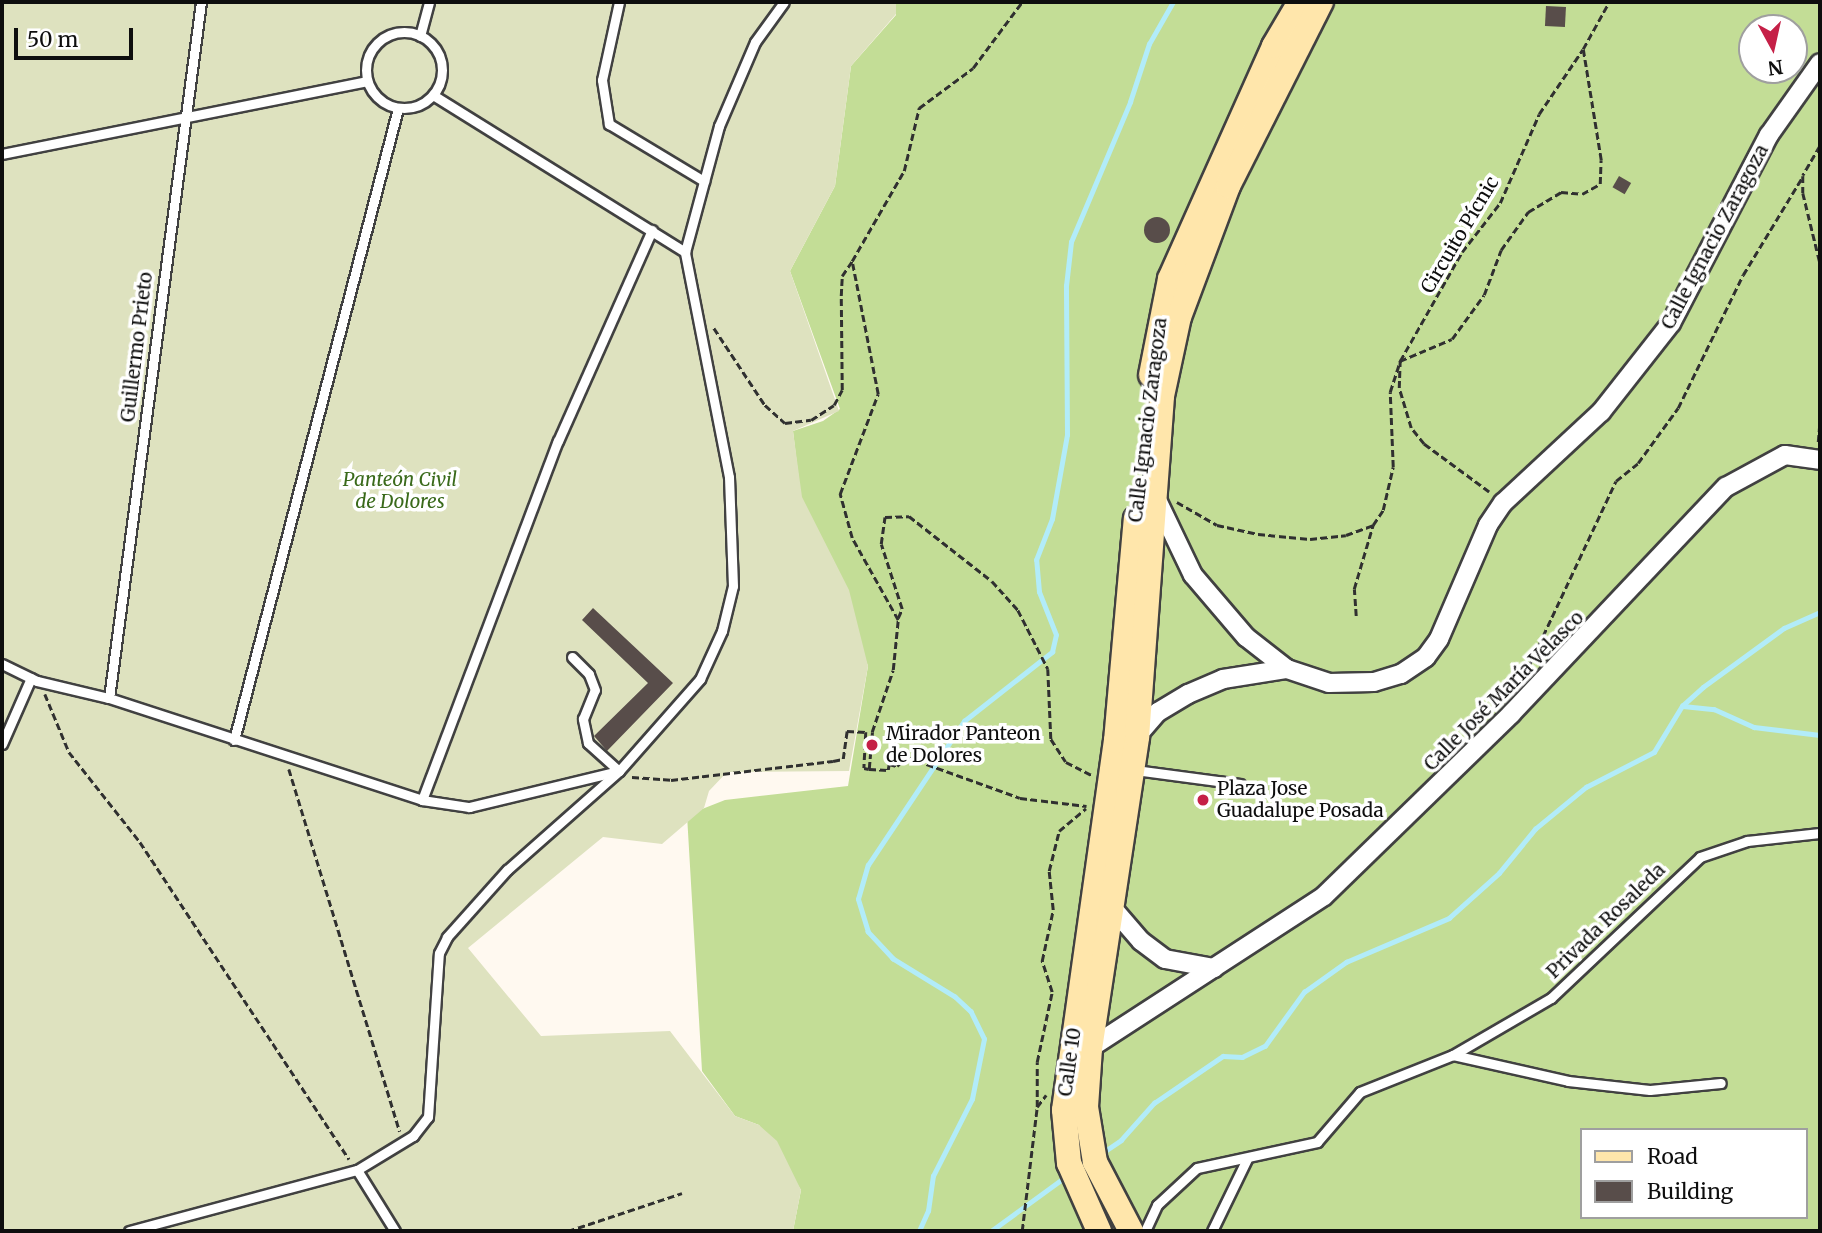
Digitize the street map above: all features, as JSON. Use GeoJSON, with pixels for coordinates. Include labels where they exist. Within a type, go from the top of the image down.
{"type":"FeatureCollection","features":[{"type":"Feature","properties":{"kind":"street","name":"Calle Ignacio Zaragoza"},"geometry":{"type":"LineString","coordinates":[[1114,911],[1133,769],[1127,739],[1137,499],[1161,312],[1194,220],[1274,46],[1300,2]]}},
{"type":"Feature","properties":{"kind":"street","name":"Calle Ignacio Zaragoza"},"geometry":{"type":"LineString","coordinates":[[1096,887],[1097,810],[1127,739],[1162,396],[1179,317],[1228,186],[1321,2]]}},
{"type":"Feature","properties":{"kind":"street","name":"Calle Ignacio Zaragoza"},"geometry":{"type":"LineString","coordinates":[[1154,493],[1193,575],[1246,637],[1286,669],[1329,683],[1374,682],[1401,674],[1426,657],[1439,639],[1488,525],[1503,503],[1601,412],[1671,323],[1769,135],[1820,64]]}},
{"type":"Feature","properties":{"kind":"street","name":"Calle José María Velasco"},"geometry":{"type":"LineString","coordinates":[[1076,1061],[1340,882],[1600,623],[1726,487],[1785,455],[1818,459]]}},
{"type":"Feature","properties":{"kind":"street","name":"Calle Ignacio Zaragoza"},"geometry":{"type":"LineString","coordinates":[[1127,739],[1158,712],[1188,694],[1223,679],[1286,669]]}},
{"type":"Feature","properties":{"kind":"street"},"geometry":{"type":"LineString","coordinates":[[1096,887],[1141,941],[1165,959],[1214,968]]}},
{"type":"Feature","properties":{"kind":"street","name":"Calle 10"},"geometry":{"type":"LineString","coordinates":[[1096,887],[1076,1061],[1092,1154],[1131,1231]]}},
{"type":"Feature","properties":{"kind":"street","name":"Calle 10"},"geometry":{"type":"LineString","coordinates":[[1098,1231],[1072,1172],[1063,1129],[1076,1061],[1114,911]]}},
{"type":"Feature","properties":{"kind":"lane","name":"Guillermo Prieto"},"geometry":{"type":"LineString","coordinates":[[109,698],[201,2]]}},
{"type":"Feature","properties":{"kind":"lane"},"geometry":{"type":"LineString","coordinates":[[421,36],[429,2]]}},
{"type":"Feature","properties":{"kind":"lane"},"geometry":{"type":"LineString","coordinates":[[619,2],[602,80],[609,124],[704,181]]}},
{"type":"Feature","properties":{"kind":"lane"},"geometry":{"type":"LineString","coordinates":[[129,1231],[357,1170],[403,1141],[428,1117],[439,953],[447,937],[507,870],[620,771],[700,679],[722,631],[733,586],[729,477],[685,252],[719,126],[755,42],[784,2]]}},
{"type":"Feature","properties":{"kind":"lane"},"geometry":{"type":"LineString","coordinates":[[399,32],[421,36],[441,62],[439,85],[433,95],[423,104],[398,108],[378,99],[367,81],[367,60],[379,41],[399,32]]}},
{"type":"Feature","properties":{"kind":"lane"},"geometry":{"type":"LineString","coordinates":[[2,154],[367,81]]}},
{"type":"Feature","properties":{"kind":"lane"},"geometry":{"type":"LineString","coordinates":[[433,95],[685,252]]}},
{"type":"Feature","properties":{"kind":"lane"},"geometry":{"type":"LineString","coordinates":[[234,740],[398,108]]}},
{"type":"Feature","properties":{"kind":"lane"},"geometry":{"type":"LineString","coordinates":[[422,800],[558,441],[652,230]]}},
{"type":"Feature","properties":{"kind":"lane"},"geometry":{"type":"LineString","coordinates":[[572,657],[595,690],[583,719],[588,743],[620,771]]}},
{"type":"Feature","properties":{"kind":"lane"},"geometry":{"type":"LineString","coordinates":[[2,664],[41,682],[109,698],[422,800],[469,807],[620,771]]}},
{"type":"Feature","properties":{"kind":"lane"},"geometry":{"type":"LineString","coordinates":[[2,744],[31,678]]}},
{"type":"Feature","properties":{"kind":"lane"},"geometry":{"type":"LineString","coordinates":[[1133,769],[1241,784]]}},
{"type":"Feature","properties":{"kind":"lane","name":"Privada Rosaleda"},"geometry":{"type":"LineString","coordinates":[[1145,1231],[1157,1205],[1197,1168],[1317,1142],[1360,1092],[1453,1055],[1551,998],[1700,858],[1747,841],[1820,833]]}},
{"type":"Feature","properties":{"kind":"lane"},"geometry":{"type":"LineString","coordinates":[[1453,1055],[1550,1078],[1650,1090],[1721,1083]]}},
{"type":"Feature","properties":{"kind":"lane"},"geometry":{"type":"LineString","coordinates":[[1212,1231],[1247,1159]]}},
{"type":"Feature","properties":{"kind":"lane"},"geometry":{"type":"LineString","coordinates":[[357,1170],[395,1231]]}},
{"type":"Feature","properties":{"kind":"path"},"geometry":{"type":"LineString","coordinates":[[695,303],[765,405],[785,422],[811,420],[834,405],[842,390],[842,276],[904,171],[919,108],[972,68],[1022,2]]}},
{"type":"Feature","properties":{"kind":"path","name":"Circuito Pícnic"},"geometry":{"type":"LineString","coordinates":[[1356,615],[1354,589],[1373,525],[1383,510],[1393,467],[1390,392],[1400,360],[1462,252],[1500,203],[1540,113],[1583,48],[1609,2]]}},
{"type":"Feature","properties":{"kind":"path"},"geometry":{"type":"LineString","coordinates":[[1503,503],[1424,444],[1411,428],[1399,388],[1400,360],[1452,339],[1484,295],[1501,250],[1528,212],[1561,192],[1582,194],[1600,184],[1601,160],[1583,48]]}},
{"type":"Feature","properties":{"kind":"path"},"geometry":{"type":"LineString","coordinates":[[1524,678],[1616,481],[1638,463],[1678,408],[1743,275],[1820,146]]}},
{"type":"Feature","properties":{"kind":"path"},"geometry":{"type":"LineString","coordinates":[[1803,176],[1803,193],[1820,263]]}},
{"type":"Feature","properties":{"kind":"path"},"geometry":{"type":"LineString","coordinates":[[852,261],[878,394],[840,494],[852,538],[898,620]]}},
{"type":"Feature","properties":{"kind":"path"},"geometry":{"type":"LineString","coordinates":[[1818,459],[1820,418]]}},
{"type":"Feature","properties":{"kind":"path"},"geometry":{"type":"LineString","coordinates":[[1154,493],[1192,508],[1217,525],[1258,534],[1310,538],[1346,535],[1373,525]]}},
{"type":"Feature","properties":{"kind":"path"},"geometry":{"type":"LineString","coordinates":[[869,769],[876,713],[893,670],[898,620],[902,609],[881,544],[885,517],[909,516],[992,580],[1018,610],[1048,669],[1051,739],[1066,762],[1110,784]]}},
{"type":"Feature","properties":{"kind":"path"},"geometry":{"type":"LineString","coordinates":[[41,682],[69,752],[140,842],[357,1170]]}},
{"type":"Feature","properties":{"kind":"path"},"geometry":{"type":"LineString","coordinates":[[620,771],[639,780],[671,780],[833,761],[843,759],[847,731],[866,732],[864,768],[887,770],[889,764],[897,766],[907,757],[981,780],[1020,798],[1097,810]]}},
{"type":"Feature","properties":{"kind":"path"},"geometry":{"type":"LineString","coordinates":[[285,757],[403,1141]]}},
{"type":"Feature","properties":{"kind":"path"},"geometry":{"type":"LineString","coordinates":[[1022,1231],[1037,1107],[1037,1062],[1052,992],[1042,961],[1053,910],[1049,872],[1059,831],[1097,810]]}},
{"type":"Feature","properties":{"kind":"path"},"geometry":{"type":"LineString","coordinates":[[1037,1107],[1056,1079],[1076,1061]]}},
{"type":"Feature","properties":{"kind":"path"},"geometry":{"type":"LineString","coordinates":[[568,1231],[682,1193]]}},
{"type":"Feature","properties":{"kind":"green space","name":"Panteón Civil de Dolores"},"geometry":{"type":"Polygon","coordinates":[[[2,2],[896,2],[896,14],[851,66],[835,186],[790,271],[839,411],[793,431],[802,497],[849,590],[868,666],[849,771],[727,772],[709,791],[704,808],[662,844],[603,837],[468,948],[541,1036],[670,1031],[735,1116],[759,1125],[777,1141],[801,1190],[793,1231],[2,1231],[2,2]]]}},
{"type":"Feature","properties":{"kind":"green space"},"geometry":{"type":"Polygon","coordinates":[[[896,2],[1820,2],[1820,1231],[793,1231],[801,1190],[759,1125],[735,1116],[702,1071],[687,815],[725,800],[848,786],[868,666],[801,498],[793,431],[823,421],[840,409],[790,271],[835,186],[851,66],[896,15],[896,2]]]}},
{"type":"Feature","properties":{"kind":"building"},"geometry":{"type":"Polygon","coordinates":[[[1546,6],[1566,7],[1565,27],[1545,26],[1546,6]]]}},
{"type":"Feature","properties":{"kind":"building"},"geometry":{"type":"Polygon","coordinates":[[[1619,176],[1631,183],[1625,194],[1612,187],[1619,176]]]}},
{"type":"Feature","properties":{"kind":"building"},"geometry":{"type":"Polygon","coordinates":[[[1157,217],[1166,221],[1170,230],[1166,239],[1157,243],[1148,239],[1144,230],[1148,221],[1157,217]]]}},
{"type":"Feature","properties":{"kind":"building"},"geometry":{"type":"Polygon","coordinates":[[[593,608],[673,683],[607,751],[594,736],[648,683],[582,620],[593,608]]]}},
{"type":"Feature","properties":{"kind":"waterway"},"geometry":{"type":"LineString","coordinates":[[919,1231],[928,1211],[933,1176],[972,1099],[984,1039],[971,1012],[955,997],[893,959],[868,932],[858,899],[868,865],[964,721],[1052,652],[1056,635],[1039,592],[1036,560],[1052,519],[1067,435],[1066,286],[1071,242],[1130,102],[1149,44],[1173,2]]}},
{"type":"Feature","properties":{"kind":"waterway"},"geometry":{"type":"LineString","coordinates":[[1102,1153],[1121,1140],[1154,1103],[1223,1056],[1242,1057],[1265,1046],[1304,992],[1346,962],[1449,918],[1499,873],[1535,829],[1586,787],[1654,752],[1682,706],[1703,687],[1784,628],[1820,612]]}},
{"type":"Feature","properties":{"kind":"waterway"},"geometry":{"type":"LineString","coordinates":[[1683,706],[1714,709],[1754,727],[1820,735]]}},
{"type":"Feature","properties":{"kind":"waterway"},"geometry":{"type":"LineString","coordinates":[[991,1231],[1065,1177]]}},
{"type":"Feature","properties":{"kind":"place","name":"Mirador Panteon de Dolores"},"geometry":{"type":"Point","coordinates":[872,745]}},
{"type":"Feature","properties":{"kind":"place","name":"Plaza Jose Guadalupe Posada"},"geometry":{"type":"Point","coordinates":[1203,800]}}]}
